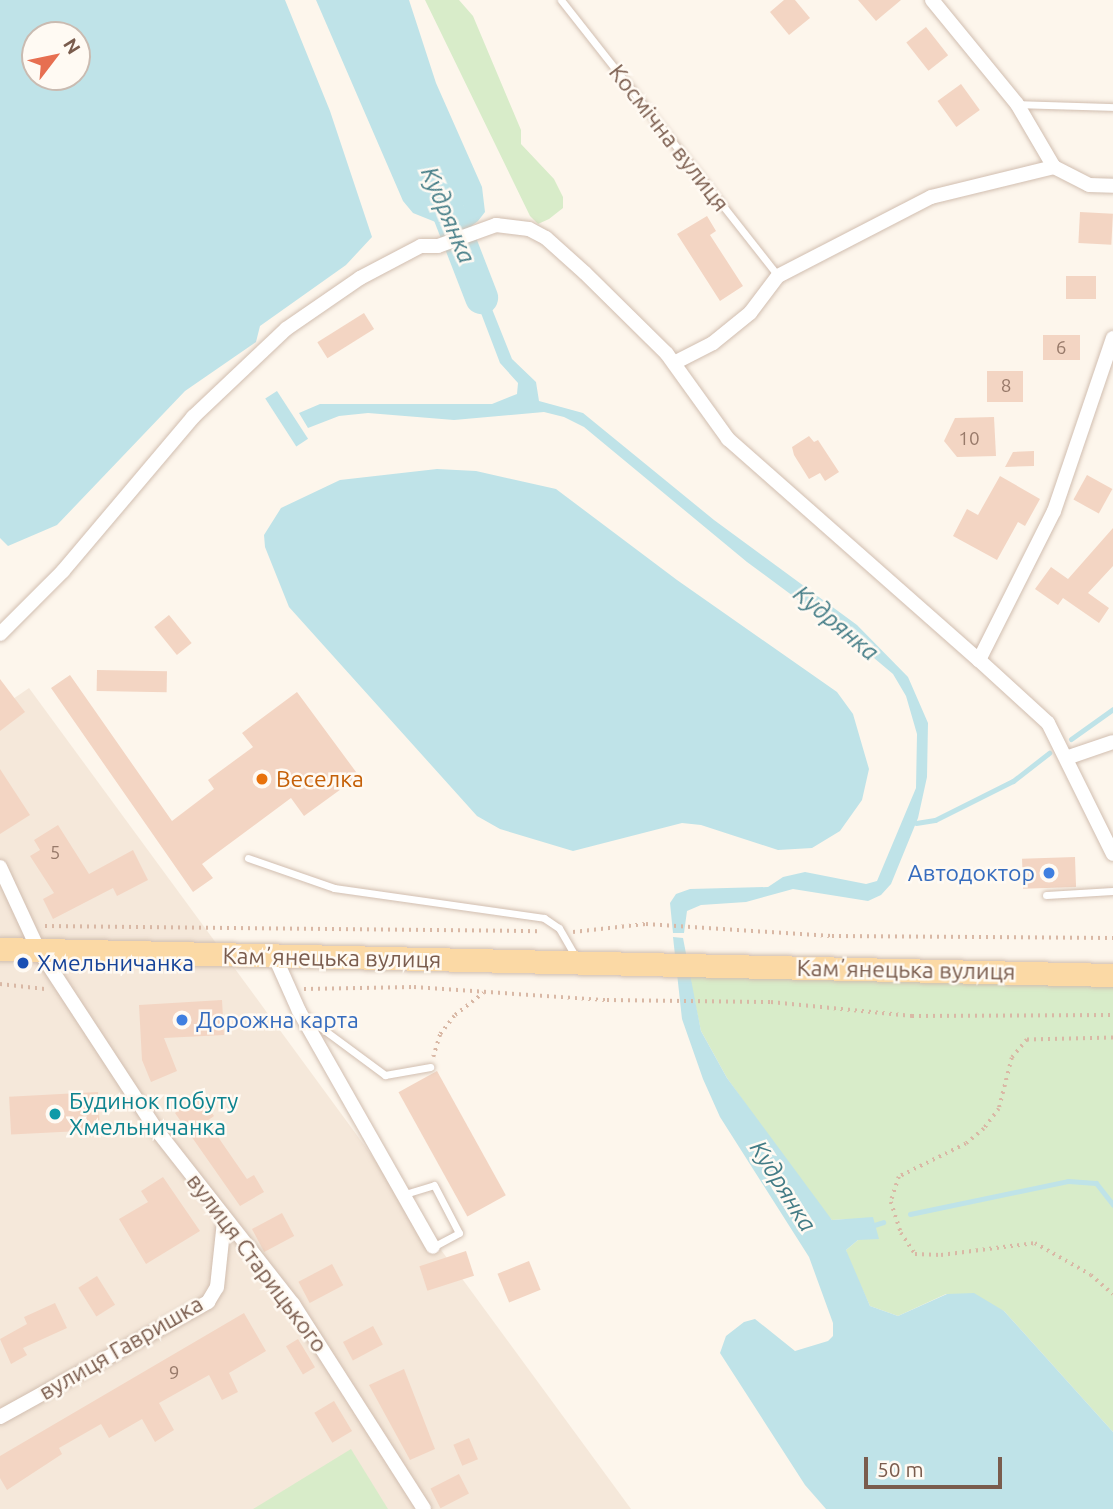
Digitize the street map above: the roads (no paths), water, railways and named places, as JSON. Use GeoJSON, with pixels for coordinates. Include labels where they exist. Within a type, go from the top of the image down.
{"type":"FeatureCollection","features":[{"type":"Feature","properties":{"kind":"main road","name":"Камʼянецька вулиця"},"geometry":{"type":"LineString","coordinates":[[0,949],[1113,975]]}},
{"type":"Feature","properties":{"kind":"street"},"geometry":{"type":"LineString","coordinates":[[932,0],[1017,104],[1054,167],[1089,185],[1113,186]]}},
{"type":"Feature","properties":{"kind":"street"},"geometry":{"type":"LineString","coordinates":[[674,363],[713,343],[750,313],[778,276],[931,197],[1054,167]]}},
{"type":"Feature","properties":{"kind":"street"},"geometry":{"type":"LineString","coordinates":[[0,634],[62,571],[193,417],[286,329],[360,278],[421,246],[438,246],[485,229],[529,229],[546,238],[674,363],[728,439],[1048,723],[1069,757],[1113,853]]}},
{"type":"Feature","properties":{"kind":"street"},"geometry":{"type":"LineString","coordinates":[[979,660],[1054,511],[1113,338]]}},
{"type":"Feature","properties":{"kind":"street"},"geometry":{"type":"LineString","coordinates":[[1069,757],[1113,742]]}},
{"type":"Feature","properties":{"kind":"street","name":"вулиця Старицького"},"geometry":{"type":"LineString","coordinates":[[0,867],[38,950],[155,1128],[224,1221],[293,1304],[424,1509]]}},
{"type":"Feature","properties":{"kind":"street"},"geometry":{"type":"LineString","coordinates":[[275,957],[299,1011],[433,1247]]}},
{"type":"Feature","properties":{"kind":"street","name":"вулиця Гавришка"},"geometry":{"type":"LineString","coordinates":[[0,1417],[208,1302],[218,1287],[224,1221]]}},
{"type":"Feature","properties":{"kind":"lane","name":"Космічна вулиця"},"geometry":{"type":"LineString","coordinates":[[561,0],[778,276]]}},
{"type":"Feature","properties":{"kind":"lane"},"geometry":{"type":"LineString","coordinates":[[1017,104],[1113,107]]}},
{"type":"Feature","properties":{"kind":"lane"},"geometry":{"type":"LineString","coordinates":[[248,858],[334,888],[544,918],[563,933],[578,964]]}},
{"type":"Feature","properties":{"kind":"lane"},"geometry":{"type":"LineString","coordinates":[[1046,895],[1113,891]]}},
{"type":"Feature","properties":{"kind":"lane"},"geometry":{"type":"LineString","coordinates":[[299,1011],[361,1062],[385,1075],[430,1067]]}},
{"type":"Feature","properties":{"kind":"lane"},"geometry":{"type":"LineString","coordinates":[[405,1194],[434,1185],[459,1233],[433,1247]]}},
{"type":"Feature","properties":{"kind":"water"},"geometry":{"type":"Polygon","coordinates":[[[0,0],[285,0],[330,111],[372,237],[346,265],[260,326],[256,342],[185,391],[57,525],[8,546],[0,538],[0,0]]]}},
{"type":"Feature","properties":{"kind":"water"},"geometry":{"type":"Polygon","coordinates":[[[316,0],[409,0],[436,83],[482,187],[485,212],[478,221],[470,227],[463,205],[457,207],[466,232],[452,237],[448,227],[413,213],[403,201],[316,0]]]}},
{"type":"Feature","properties":{"kind":"water"},"geometry":{"type":"Polygon","coordinates":[[[470,254],[512,359],[536,382],[539,401],[583,413],[714,520],[857,625],[908,677],[928,723],[927,777],[918,818],[891,884],[881,895],[868,901],[793,889],[746,902],[701,905],[687,911],[684,933],[673,933],[670,903],[676,894],[690,889],[768,887],[783,877],[805,872],[866,884],[877,881],[916,788],[917,734],[906,696],[893,674],[855,642],[747,562],[584,427],[564,417],[544,412],[454,420],[368,413],[339,416],[308,428],[299,413],[320,404],[492,404],[517,394],[518,383],[500,363],[460,258],[470,254]]]}},
{"type":"Feature","properties":{"kind":"water"},"geometry":{"type":"Polygon","coordinates":[[[277,391],[308,439],[296,446],[265,399],[277,391]]]}},
{"type":"Feature","properties":{"kind":"water"},"geometry":{"type":"Polygon","coordinates":[[[437,469],[476,471],[556,489],[677,580],[837,692],[853,714],[869,769],[862,800],[840,831],[812,848],[778,850],[701,825],[682,823],[573,851],[500,829],[477,816],[289,607],[265,547],[264,535],[281,508],[340,480],[437,469]]]}},
{"type":"Feature","properties":{"kind":"water"},"geometry":{"type":"Polygon","coordinates":[[[673,937],[683,938],[701,1031],[727,1078],[832,1220],[873,1217],[879,1239],[858,1240],[846,1250],[870,1306],[898,1316],[947,1294],[974,1293],[1004,1311],[1113,1432],[1113,1509],[826,1509],[805,1485],[720,1353],[726,1336],[744,1322],[755,1319],[795,1351],[828,1341],[833,1336],[833,1323],[809,1257],[720,1117],[703,1079],[682,1019],[673,937]]]}},
{"type":"Feature","properties":{"kind":"waterway","name":"Кудрянка"},"geometry":{"type":"LineString","coordinates":[[445,204],[481,297]]}},
{"type":"Feature","properties":{"kind":"waterway"},"geometry":{"type":"LineString","coordinates":[[1071,739],[1113,709]]}},
{"type":"Feature","properties":{"kind":"waterway"},"geometry":{"type":"LineString","coordinates":[[916,823],[935,820],[1013,781],[1049,753]]}},
{"type":"Feature","properties":{"kind":"waterway"},"geometry":{"type":"LineString","coordinates":[[910,1214],[1068,1181],[1096,1183],[1113,1205]]}},
{"type":"Feature","properties":{"kind":"waterway"},"geometry":{"type":"LineString","coordinates":[[868,1227],[883,1222]]}},
{"type":"Feature","properties":{"kind":"place","name":"Веселка"},"geometry":{"type":"Point","coordinates":[262,779]}},
{"type":"Feature","properties":{"kind":"place","name":"Автодоктор"},"geometry":{"type":"Point","coordinates":[1049,873]}},
{"type":"Feature","properties":{"kind":"place","name":"Хмельничанка"},"geometry":{"type":"Point","coordinates":[23,963]}},
{"type":"Feature","properties":{"kind":"place","name":"Дорожна карта"},"geometry":{"type":"Point","coordinates":[182,1020]}},
{"type":"Feature","properties":{"kind":"place","name":"Будинок побуту Хмельничанка"},"geometry":{"type":"Point","coordinates":[55,1114]}}]}
